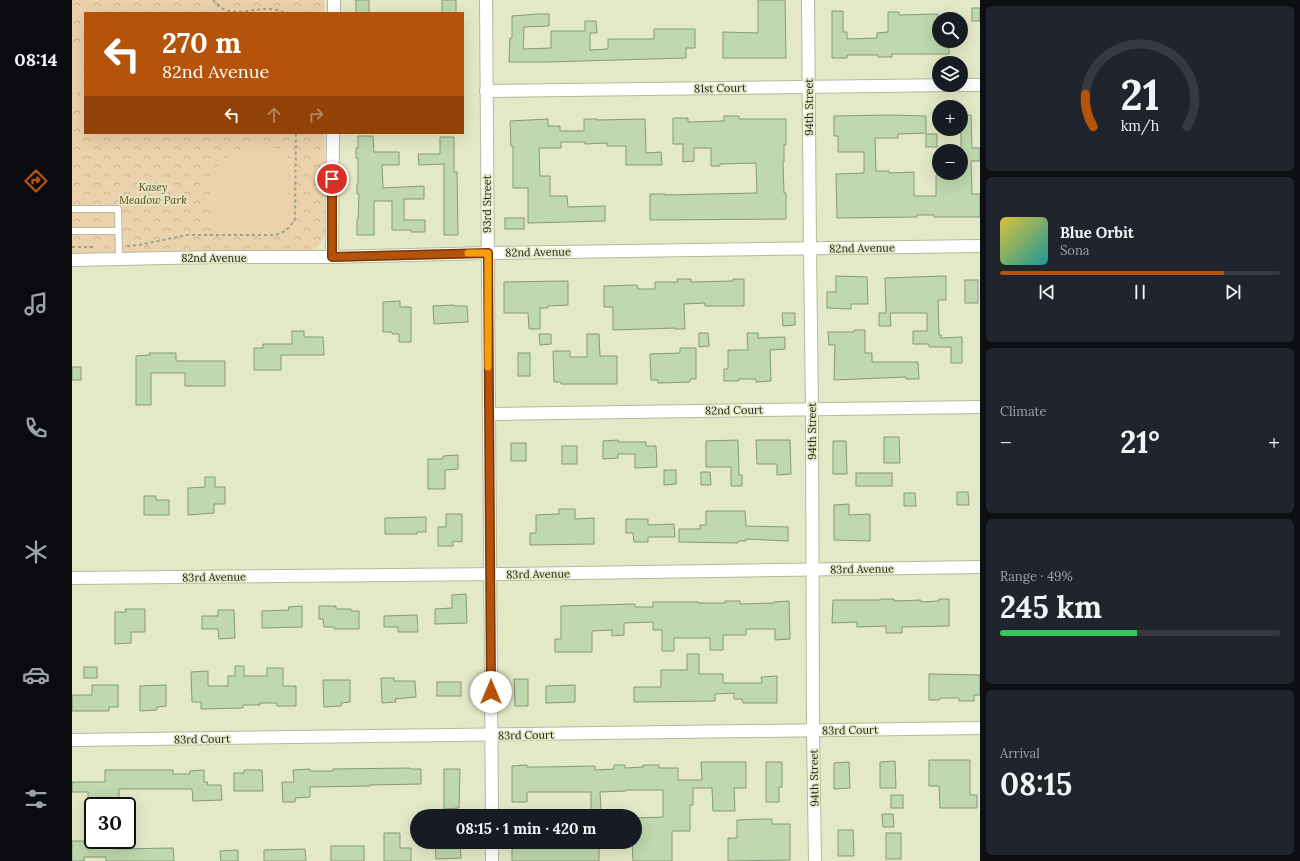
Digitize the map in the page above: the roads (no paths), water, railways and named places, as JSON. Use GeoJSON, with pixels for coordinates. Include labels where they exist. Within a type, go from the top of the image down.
{"type":"FeatureCollection","features":[{"type":"Feature","properties":{"kind":"street"},"geometry":{"type":"LineString","coordinates":[[334,0],[334,12]]}},
{"type":"Feature","properties":{"kind":"street","name":"93rd Street"},"geometry":{"type":"LineString","coordinates":[[486,0],[492,809]]}},
{"type":"Feature","properties":{"kind":"street","name":"94th Street"},"geometry":{"type":"LineString","coordinates":[[808,0],[815,861]]}},
{"type":"Feature","properties":{"kind":"street","name":"81st Court"},"geometry":{"type":"LineString","coordinates":[[486,91],[932,85]]}},
{"type":"Feature","properties":{"kind":"street"},"geometry":{"type":"LineString","coordinates":[[968,85],[980,85]]}},
{"type":"Feature","properties":{"kind":"street"},"geometry":{"type":"LineString","coordinates":[[332,257],[333,134]]}},
{"type":"Feature","properties":{"kind":"street","name":"82nd Avenue"},"geometry":{"type":"LineString","coordinates":[[72,260],[980,246]]}},
{"type":"Feature","properties":{"kind":"street","name":"82nd Court"},"geometry":{"type":"LineString","coordinates":[[489,414],[980,407]]}},
{"type":"Feature","properties":{"kind":"street","name":"83rd Avenue"},"geometry":{"type":"LineString","coordinates":[[72,578],[980,567]]}},
{"type":"Feature","properties":{"kind":"street","name":"83rd Court"},"geometry":{"type":"LineString","coordinates":[[72,740],[980,728]]}},
{"type":"Feature","properties":{"kind":"street"},"geometry":{"type":"LineString","coordinates":[[492,849],[492,861]]}},
{"type":"Feature","properties":{"kind":"lane"},"geometry":{"type":"LineString","coordinates":[[72,209],[118,209],[119,259]]}},
{"type":"Feature","properties":{"kind":"lane"},"geometry":{"type":"LineString","coordinates":[[72,231],[118,230]]}},
{"type":"Feature","properties":{"kind":"park label","name":"Kasey Meadow Park"},"geometry":{"type":"Point","coordinates":[153,193]}}]}
